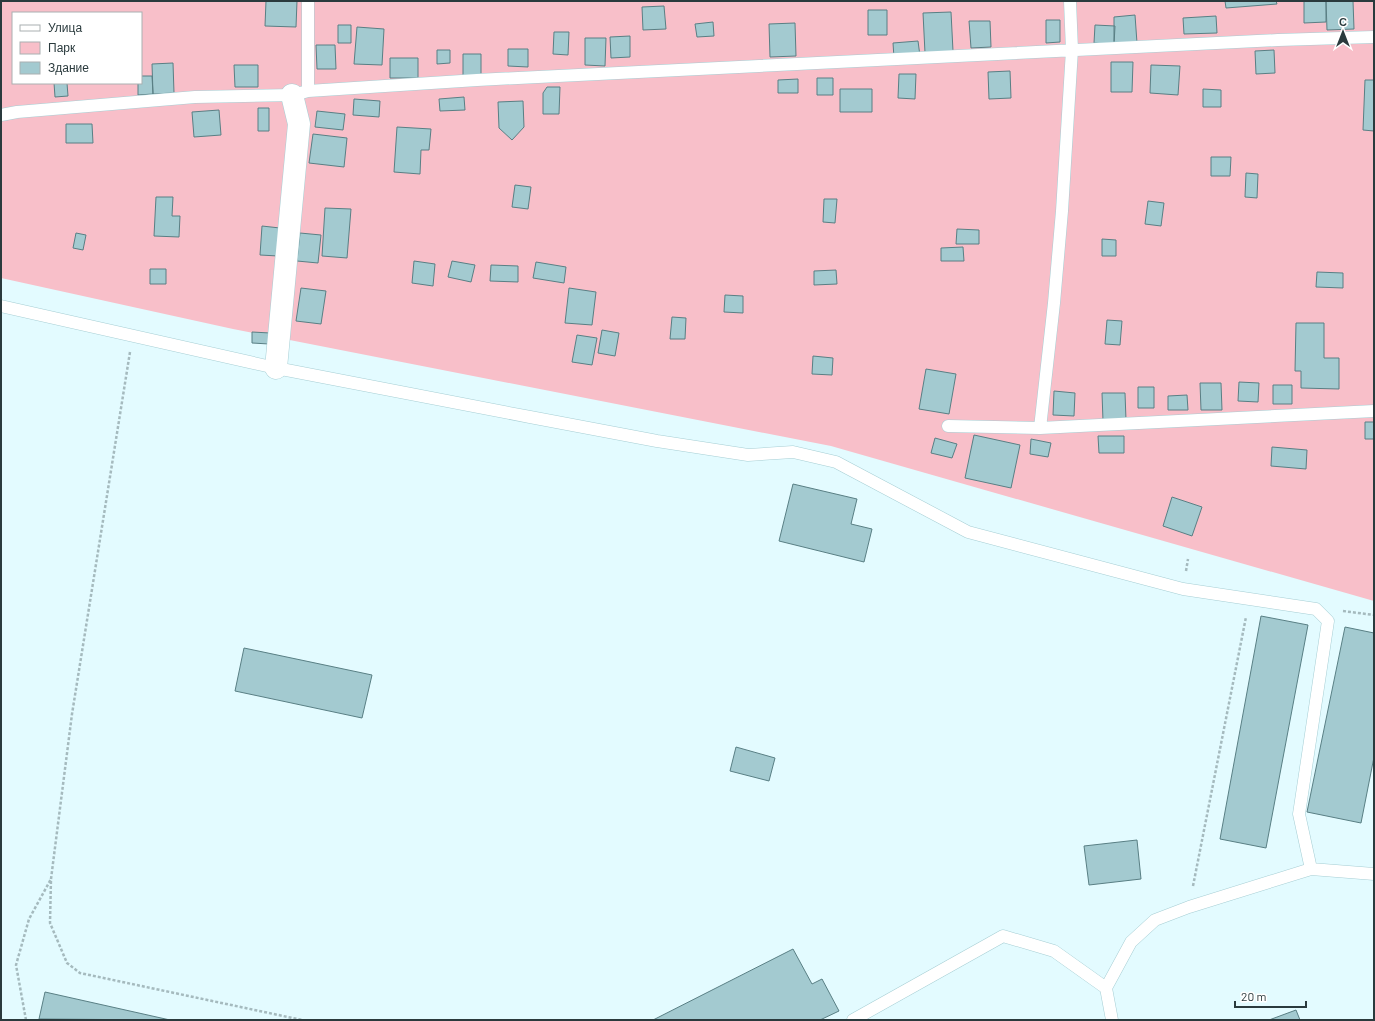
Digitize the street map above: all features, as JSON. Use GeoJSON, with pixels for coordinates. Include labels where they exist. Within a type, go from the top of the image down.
{"type":"FeatureCollection","features":[{"type":"Feature","properties":{"kind":"street"},"geometry":{"type":"LineString","coordinates":[[276,368],[300,93]]}},
{"type":"Feature","properties":{"kind":"lane"},"geometry":{"type":"LineString","coordinates":[[300,93],[308,1]]}},
{"type":"Feature","properties":{"kind":"lane"},"geometry":{"type":"LineString","coordinates":[[1040,428],[1054,303],[1072,50],[1070,1]]}},
{"type":"Feature","properties":{"kind":"lane"},"geometry":{"type":"LineString","coordinates":[[1,115],[17,112],[196,97],[300,93],[477,80],[1072,50],[1374,37]]}},
{"type":"Feature","properties":{"kind":"lane"},"geometry":{"type":"LineString","coordinates":[[1,306],[276,368],[657,441],[748,454],[793,452],[836,462],[968,532],[1183,589],[1316,609],[1328,621],[1299,814],[1311,869]]}},
{"type":"Feature","properties":{"kind":"lane"},"geometry":{"type":"LineString","coordinates":[[948,426],[1040,428],[1374,410]]}},
{"type":"Feature","properties":{"kind":"lane"},"geometry":{"type":"LineString","coordinates":[[1112,1020],[1106,988],[1131,942],[1155,920],[1189,907],[1311,869],[1374,874]]}},
{"type":"Feature","properties":{"kind":"lane"},"geometry":{"type":"LineString","coordinates":[[853,1020],[1003,936],[1054,951],[1106,988]]}},
{"type":"Feature","properties":{"kind":"path"},"geometry":{"type":"LineString","coordinates":[[133,336],[72,714],[51,879],[50,923],[67,963],[80,973],[302,1020]]}},
{"type":"Feature","properties":{"kind":"path"},"geometry":{"type":"LineString","coordinates":[[1189,907],[1249,600]]}},
{"type":"Feature","properties":{"kind":"path"},"geometry":{"type":"LineString","coordinates":[[1328,621],[1340,611],[1374,615]]}},
{"type":"Feature","properties":{"kind":"path"},"geometry":{"type":"LineString","coordinates":[[26,1020],[16,965],[29,918],[51,879]]}},
{"type":"Feature","properties":{"kind":"green space"},"geometry":{"type":"Polygon","coordinates":[[[1,1],[1374,1],[1374,601],[831,446],[233,329],[1,278],[1,1]]]}},
{"type":"Feature","properties":{"kind":"building"},"geometry":{"type":"Polygon","coordinates":[[[266,1],[297,1],[296,27],[265,26],[266,1]]]}},
{"type":"Feature","properties":{"kind":"building"},"geometry":{"type":"Polygon","coordinates":[[[1225,1],[1276,1],[1277,4],[1226,8],[1225,1]]]}},
{"type":"Feature","properties":{"kind":"building"},"geometry":{"type":"Polygon","coordinates":[[[1304,1],[1326,1],[1326,22],[1304,23],[1304,1]]]}},
{"type":"Feature","properties":{"kind":"building"},"geometry":{"type":"Polygon","coordinates":[[[1326,1],[1353,1],[1354,29],[1327,30],[1326,1]]]}},
{"type":"Feature","properties":{"kind":"building"},"geometry":{"type":"Polygon","coordinates":[[[664,6],[666,29],[643,30],[642,7],[664,6]]]}},
{"type":"Feature","properties":{"kind":"building"},"geometry":{"type":"Polygon","coordinates":[[[868,10],[887,10],[887,35],[868,35],[868,10]]]}},
{"type":"Feature","properties":{"kind":"building"},"geometry":{"type":"Polygon","coordinates":[[[951,12],[953,51],[925,53],[923,13],[951,12]]]}},
{"type":"Feature","properties":{"kind":"building"},"geometry":{"type":"Polygon","coordinates":[[[1135,15],[1137,43],[1114,45],[1114,17],[1135,15]]]}},
{"type":"Feature","properties":{"kind":"building"},"geometry":{"type":"Polygon","coordinates":[[[1216,16],[1217,33],[1184,34],[1183,18],[1216,16]]]}},
{"type":"Feature","properties":{"kind":"building"},"geometry":{"type":"Polygon","coordinates":[[[1046,20],[1060,20],[1060,42],[1046,43],[1046,20]]]}},
{"type":"Feature","properties":{"kind":"building"},"geometry":{"type":"Polygon","coordinates":[[[969,21],[990,21],[991,47],[971,48],[969,21]]]}},
{"type":"Feature","properties":{"kind":"building"},"geometry":{"type":"Polygon","coordinates":[[[713,22],[714,36],[697,37],[695,24],[713,22]]]}},
{"type":"Feature","properties":{"kind":"building"},"geometry":{"type":"Polygon","coordinates":[[[795,23],[796,56],[770,57],[769,24],[795,23]]]}},
{"type":"Feature","properties":{"kind":"building"},"geometry":{"type":"Polygon","coordinates":[[[338,25],[351,25],[351,43],[338,43],[338,25]]]}},
{"type":"Feature","properties":{"kind":"building"},"geometry":{"type":"Polygon","coordinates":[[[1095,25],[1115,26],[1114,45],[1094,43],[1095,25]]]}},
{"type":"Feature","properties":{"kind":"building"},"geometry":{"type":"Polygon","coordinates":[[[357,27],[384,29],[382,65],[354,64],[357,27]]]}},
{"type":"Feature","properties":{"kind":"building"},"geometry":{"type":"Polygon","coordinates":[[[554,32],[569,32],[568,55],[553,54],[554,32]]]}},
{"type":"Feature","properties":{"kind":"building"},"geometry":{"type":"Polygon","coordinates":[[[630,36],[630,57],[611,58],[610,37],[630,36]]]}},
{"type":"Feature","properties":{"kind":"building"},"geometry":{"type":"Polygon","coordinates":[[[585,38],[606,38],[605,66],[585,65],[585,38]]]}},
{"type":"Feature","properties":{"kind":"building"},"geometry":{"type":"Polygon","coordinates":[[[918,41],[920,56],[894,58],[893,43],[918,41]]]}},
{"type":"Feature","properties":{"kind":"building"},"geometry":{"type":"Polygon","coordinates":[[[316,45],[335,45],[336,69],[317,69],[316,45]]]}},
{"type":"Feature","properties":{"kind":"building"},"geometry":{"type":"Polygon","coordinates":[[[508,49],[528,49],[528,67],[508,66],[508,49]]]}},
{"type":"Feature","properties":{"kind":"building"},"geometry":{"type":"Polygon","coordinates":[[[437,50],[450,50],[450,63],[437,64],[437,50]]]}},
{"type":"Feature","properties":{"kind":"building"},"geometry":{"type":"Polygon","coordinates":[[[1274,50],[1275,73],[1256,74],[1255,51],[1274,50]]]}},
{"type":"Feature","properties":{"kind":"building"},"geometry":{"type":"Polygon","coordinates":[[[463,54],[481,54],[481,76],[463,76],[463,54]]]}},
{"type":"Feature","properties":{"kind":"building"},"geometry":{"type":"Polygon","coordinates":[[[390,58],[418,58],[418,78],[390,78],[390,58]]]}},
{"type":"Feature","properties":{"kind":"building"},"geometry":{"type":"Polygon","coordinates":[[[1111,62],[1133,62],[1132,92],[1111,92],[1111,62]]]}},
{"type":"Feature","properties":{"kind":"building"},"geometry":{"type":"Polygon","coordinates":[[[173,63],[174,93],[153,94],[152,64],[173,63]]]}},
{"type":"Feature","properties":{"kind":"building"},"geometry":{"type":"Polygon","coordinates":[[[234,65],[258,65],[258,87],[235,87],[234,65]]]}},
{"type":"Feature","properties":{"kind":"building"},"geometry":{"type":"Polygon","coordinates":[[[1151,65],[1180,66],[1178,95],[1150,93],[1151,65]]]}},
{"type":"Feature","properties":{"kind":"building"},"geometry":{"type":"Polygon","coordinates":[[[1010,71],[1011,98],[989,99],[988,72],[1010,71]]]}},
{"type":"Feature","properties":{"kind":"building"},"geometry":{"type":"Polygon","coordinates":[[[899,74],[916,74],[915,99],[898,98],[899,74]]]}},
{"type":"Feature","properties":{"kind":"building"},"geometry":{"type":"Polygon","coordinates":[[[142,76],[152,76],[153,94],[138,95],[138,84],[142,84],[142,76]]]}},
{"type":"Feature","properties":{"kind":"building"},"geometry":{"type":"Polygon","coordinates":[[[817,78],[833,78],[833,95],[817,95],[817,78]]]}},
{"type":"Feature","properties":{"kind":"building"},"geometry":{"type":"Polygon","coordinates":[[[798,79],[798,93],[778,93],[778,80],[798,79]]]}},
{"type":"Feature","properties":{"kind":"building"},"geometry":{"type":"Polygon","coordinates":[[[1365,80],[1374,80],[1374,131],[1363,130],[1365,80]]]}},
{"type":"Feature","properties":{"kind":"building"},"geometry":{"type":"Polygon","coordinates":[[[54,84],[67,84],[68,96],[55,97],[54,84]]]}},
{"type":"Feature","properties":{"kind":"building"},"geometry":{"type":"Polygon","coordinates":[[[547,87],[560,87],[559,114],[543,114],[543,93],[547,87]]]}},
{"type":"Feature","properties":{"kind":"building"},"geometry":{"type":"Polygon","coordinates":[[[840,89],[872,89],[872,112],[840,112],[840,89]]]}},
{"type":"Feature","properties":{"kind":"building"},"geometry":{"type":"Polygon","coordinates":[[[1203,89],[1221,90],[1221,107],[1203,107],[1203,89]]]}},
{"type":"Feature","properties":{"kind":"building"},"geometry":{"type":"Polygon","coordinates":[[[464,97],[465,110],[440,111],[439,99],[464,97]]]}},
{"type":"Feature","properties":{"kind":"building"},"geometry":{"type":"Polygon","coordinates":[[[354,99],[380,101],[379,117],[353,115],[354,99]]]}},
{"type":"Feature","properties":{"kind":"building"},"geometry":{"type":"Polygon","coordinates":[[[523,101],[524,127],[512,140],[499,128],[498,102],[523,101]]]}},
{"type":"Feature","properties":{"kind":"building"},"geometry":{"type":"Polygon","coordinates":[[[258,108],[269,108],[269,131],[258,131],[258,108]]]}},
{"type":"Feature","properties":{"kind":"building"},"geometry":{"type":"Polygon","coordinates":[[[219,110],[221,135],[194,137],[192,112],[219,110]]]}},
{"type":"Feature","properties":{"kind":"building"},"geometry":{"type":"Polygon","coordinates":[[[317,111],[345,114],[343,130],[315,127],[317,111]]]}},
{"type":"Feature","properties":{"kind":"building"},"geometry":{"type":"Polygon","coordinates":[[[66,124],[92,124],[93,143],[66,143],[66,124]]]}},
{"type":"Feature","properties":{"kind":"building"},"geometry":{"type":"Polygon","coordinates":[[[397,127],[431,129],[429,150],[421,150],[420,174],[394,172],[397,127]]]}},
{"type":"Feature","properties":{"kind":"building"},"geometry":{"type":"Polygon","coordinates":[[[313,134],[347,138],[344,167],[309,163],[313,134]]]}},
{"type":"Feature","properties":{"kind":"building"},"geometry":{"type":"Polygon","coordinates":[[[1211,157],[1231,157],[1230,176],[1211,176],[1211,157]]]}},
{"type":"Feature","properties":{"kind":"building"},"geometry":{"type":"Polygon","coordinates":[[[1246,173],[1258,174],[1257,198],[1245,197],[1246,173]]]}},
{"type":"Feature","properties":{"kind":"building"},"geometry":{"type":"Polygon","coordinates":[[[515,185],[531,187],[528,209],[512,207],[515,185]]]}},
{"type":"Feature","properties":{"kind":"building"},"geometry":{"type":"Polygon","coordinates":[[[156,197],[173,197],[172,216],[180,216],[179,237],[154,236],[156,197]]]}},
{"type":"Feature","properties":{"kind":"building"},"geometry":{"type":"Polygon","coordinates":[[[824,199],[837,199],[835,223],[823,222],[824,199]]]}},
{"type":"Feature","properties":{"kind":"building"},"geometry":{"type":"Polygon","coordinates":[[[1148,201],[1164,203],[1161,226],[1145,224],[1148,201]]]}},
{"type":"Feature","properties":{"kind":"building"},"geometry":{"type":"Polygon","coordinates":[[[325,208],[351,209],[347,258],[322,256],[325,208]]]}},
{"type":"Feature","properties":{"kind":"building"},"geometry":{"type":"Polygon","coordinates":[[[262,226],[280,228],[278,256],[260,255],[262,226]]]}},
{"type":"Feature","properties":{"kind":"building"},"geometry":{"type":"Polygon","coordinates":[[[957,229],[979,230],[979,244],[956,244],[957,229]]]}},
{"type":"Feature","properties":{"kind":"building"},"geometry":{"type":"Polygon","coordinates":[[[76,233],[86,235],[83,250],[73,248],[76,233]]]}},
{"type":"Feature","properties":{"kind":"building"},"geometry":{"type":"Polygon","coordinates":[[[300,233],[321,235],[318,263],[297,261],[300,233]]]}},
{"type":"Feature","properties":{"kind":"building"},"geometry":{"type":"Polygon","coordinates":[[[1102,239],[1116,240],[1116,256],[1102,256],[1102,239]]]}},
{"type":"Feature","properties":{"kind":"building"},"geometry":{"type":"Polygon","coordinates":[[[963,247],[964,261],[941,261],[941,248],[963,247]]]}},
{"type":"Feature","properties":{"kind":"building"},"geometry":{"type":"Polygon","coordinates":[[[414,261],[435,264],[433,286],[412,283],[414,261]]]}},
{"type":"Feature","properties":{"kind":"building"},"geometry":{"type":"Polygon","coordinates":[[[452,261],[475,265],[471,282],[448,277],[452,261]]]}},
{"type":"Feature","properties":{"kind":"building"},"geometry":{"type":"Polygon","coordinates":[[[536,262],[566,267],[564,283],[533,278],[536,262]]]}},
{"type":"Feature","properties":{"kind":"building"},"geometry":{"type":"Polygon","coordinates":[[[491,265],[518,266],[518,282],[490,281],[491,265]]]}},
{"type":"Feature","properties":{"kind":"building"},"geometry":{"type":"Polygon","coordinates":[[[150,269],[166,269],[166,284],[150,284],[150,269]]]}},
{"type":"Feature","properties":{"kind":"building"},"geometry":{"type":"Polygon","coordinates":[[[836,270],[837,284],[814,285],[814,271],[836,270]]]}},
{"type":"Feature","properties":{"kind":"building"},"geometry":{"type":"Polygon","coordinates":[[[1317,272],[1343,273],[1343,288],[1316,287],[1317,272]]]}},
{"type":"Feature","properties":{"kind":"building"},"geometry":{"type":"Polygon","coordinates":[[[301,288],[326,291],[321,324],[296,321],[301,288]]]}},
{"type":"Feature","properties":{"kind":"building"},"geometry":{"type":"Polygon","coordinates":[[[569,288],[596,292],[592,325],[565,323],[569,288]]]}},
{"type":"Feature","properties":{"kind":"building"},"geometry":{"type":"Polygon","coordinates":[[[725,295],[743,296],[743,313],[724,312],[725,295]]]}},
{"type":"Feature","properties":{"kind":"building"},"geometry":{"type":"Polygon","coordinates":[[[672,317],[686,318],[685,339],[670,339],[672,317]]]}},
{"type":"Feature","properties":{"kind":"building"},"geometry":{"type":"Polygon","coordinates":[[[1107,320],[1122,321],[1120,345],[1105,344],[1107,320]]]}},
{"type":"Feature","properties":{"kind":"building"},"geometry":{"type":"Polygon","coordinates":[[[1296,323],[1324,323],[1324,358],[1339,358],[1339,389],[1301,388],[1301,371],[1295,371],[1296,323]]]}},
{"type":"Feature","properties":{"kind":"building"},"geometry":{"type":"Polygon","coordinates":[[[602,330],[619,333],[615,356],[598,353],[602,330]]]}},
{"type":"Feature","properties":{"kind":"building"},"geometry":{"type":"Polygon","coordinates":[[[252,332],[270,333],[269,344],[252,343],[252,332]]]}},
{"type":"Feature","properties":{"kind":"building"},"geometry":{"type":"Polygon","coordinates":[[[577,335],[597,338],[592,365],[572,362],[577,335]]]}},
{"type":"Feature","properties":{"kind":"building"},"geometry":{"type":"Polygon","coordinates":[[[813,356],[833,358],[832,375],[812,374],[813,356]]]}},
{"type":"Feature","properties":{"kind":"building"},"geometry":{"type":"Polygon","coordinates":[[[926,369],[956,374],[949,414],[919,409],[926,369]]]}},
{"type":"Feature","properties":{"kind":"building"},"geometry":{"type":"Polygon","coordinates":[[[1239,382],[1259,383],[1258,402],[1238,401],[1239,382]]]}},
{"type":"Feature","properties":{"kind":"building"},"geometry":{"type":"Polygon","coordinates":[[[1200,383],[1221,383],[1222,410],[1201,410],[1200,383]]]}},
{"type":"Feature","properties":{"kind":"building"},"geometry":{"type":"Polygon","coordinates":[[[1273,385],[1292,385],[1292,404],[1273,404],[1273,385]]]}},
{"type":"Feature","properties":{"kind":"building"},"geometry":{"type":"Polygon","coordinates":[[[1138,387],[1154,387],[1154,408],[1138,408],[1138,387]]]}},
{"type":"Feature","properties":{"kind":"building"},"geometry":{"type":"Polygon","coordinates":[[[1054,391],[1075,393],[1074,416],[1053,415],[1054,391]]]}},
{"type":"Feature","properties":{"kind":"building"},"geometry":{"type":"Polygon","coordinates":[[[1102,393],[1125,393],[1126,420],[1103,421],[1102,393]]]}},
{"type":"Feature","properties":{"kind":"building"},"geometry":{"type":"Polygon","coordinates":[[[1187,395],[1188,410],[1168,410],[1168,396],[1187,395]]]}},
{"type":"Feature","properties":{"kind":"building"},"geometry":{"type":"Polygon","coordinates":[[[1365,422],[1374,422],[1374,439],[1365,439],[1365,422]]]}},
{"type":"Feature","properties":{"kind":"building"},"geometry":{"type":"Polygon","coordinates":[[[974,435],[1020,445],[1011,488],[965,478],[974,435]]]}},
{"type":"Feature","properties":{"kind":"building"},"geometry":{"type":"Polygon","coordinates":[[[1098,436],[1124,436],[1124,453],[1099,453],[1098,436]]]}},
{"type":"Feature","properties":{"kind":"building"},"geometry":{"type":"Polygon","coordinates":[[[935,438],[957,444],[952,458],[931,453],[935,438]]]}},
{"type":"Feature","properties":{"kind":"building"},"geometry":{"type":"Polygon","coordinates":[[[1031,439],[1051,443],[1048,457],[1030,454],[1031,439]]]}},
{"type":"Feature","properties":{"kind":"building"},"geometry":{"type":"Polygon","coordinates":[[[1272,447],[1307,450],[1306,469],[1271,466],[1272,447]]]}},
{"type":"Feature","properties":{"kind":"building"},"geometry":{"type":"Polygon","coordinates":[[[793,484],[857,499],[851,524],[872,529],[864,562],[779,541],[793,484]]]}},
{"type":"Feature","properties":{"kind":"building"},"geometry":{"type":"Polygon","coordinates":[[[1172,497],[1202,507],[1192,536],[1163,526],[1172,497]]]}},
{"type":"Feature","properties":{"kind":"building"},"geometry":{"type":"Polygon","coordinates":[[[1261,616],[1308,625],[1266,848],[1220,839],[1261,616]]]}},
{"type":"Feature","properties":{"kind":"building"},"geometry":{"type":"Polygon","coordinates":[[[1345,627],[1374,633],[1374,757],[1361,823],[1307,812],[1345,627]]]}},
{"type":"Feature","properties":{"kind":"building"},"geometry":{"type":"Polygon","coordinates":[[[244,648],[372,675],[362,718],[235,691],[244,648]]]}},
{"type":"Feature","properties":{"kind":"building"},"geometry":{"type":"Polygon","coordinates":[[[736,747],[775,758],[769,781],[730,771],[736,747]]]}},
{"type":"Feature","properties":{"kind":"building"},"geometry":{"type":"Polygon","coordinates":[[[1137,840],[1141,879],[1089,885],[1084,846],[1137,840]]]}},
{"type":"Feature","properties":{"kind":"building"},"geometry":{"type":"Polygon","coordinates":[[[793,949],[812,984],[822,979],[839,1011],[820,1020],[653,1020],[793,949]]]}},
{"type":"Feature","properties":{"kind":"building"},"geometry":{"type":"Polygon","coordinates":[[[45,992],[170,1020],[39,1019],[45,992]]]}},
{"type":"Feature","properties":{"kind":"building"},"geometry":{"type":"Polygon","coordinates":[[[1296,1010],[1300,1020],[1269,1020],[1296,1010]]]}}]}
